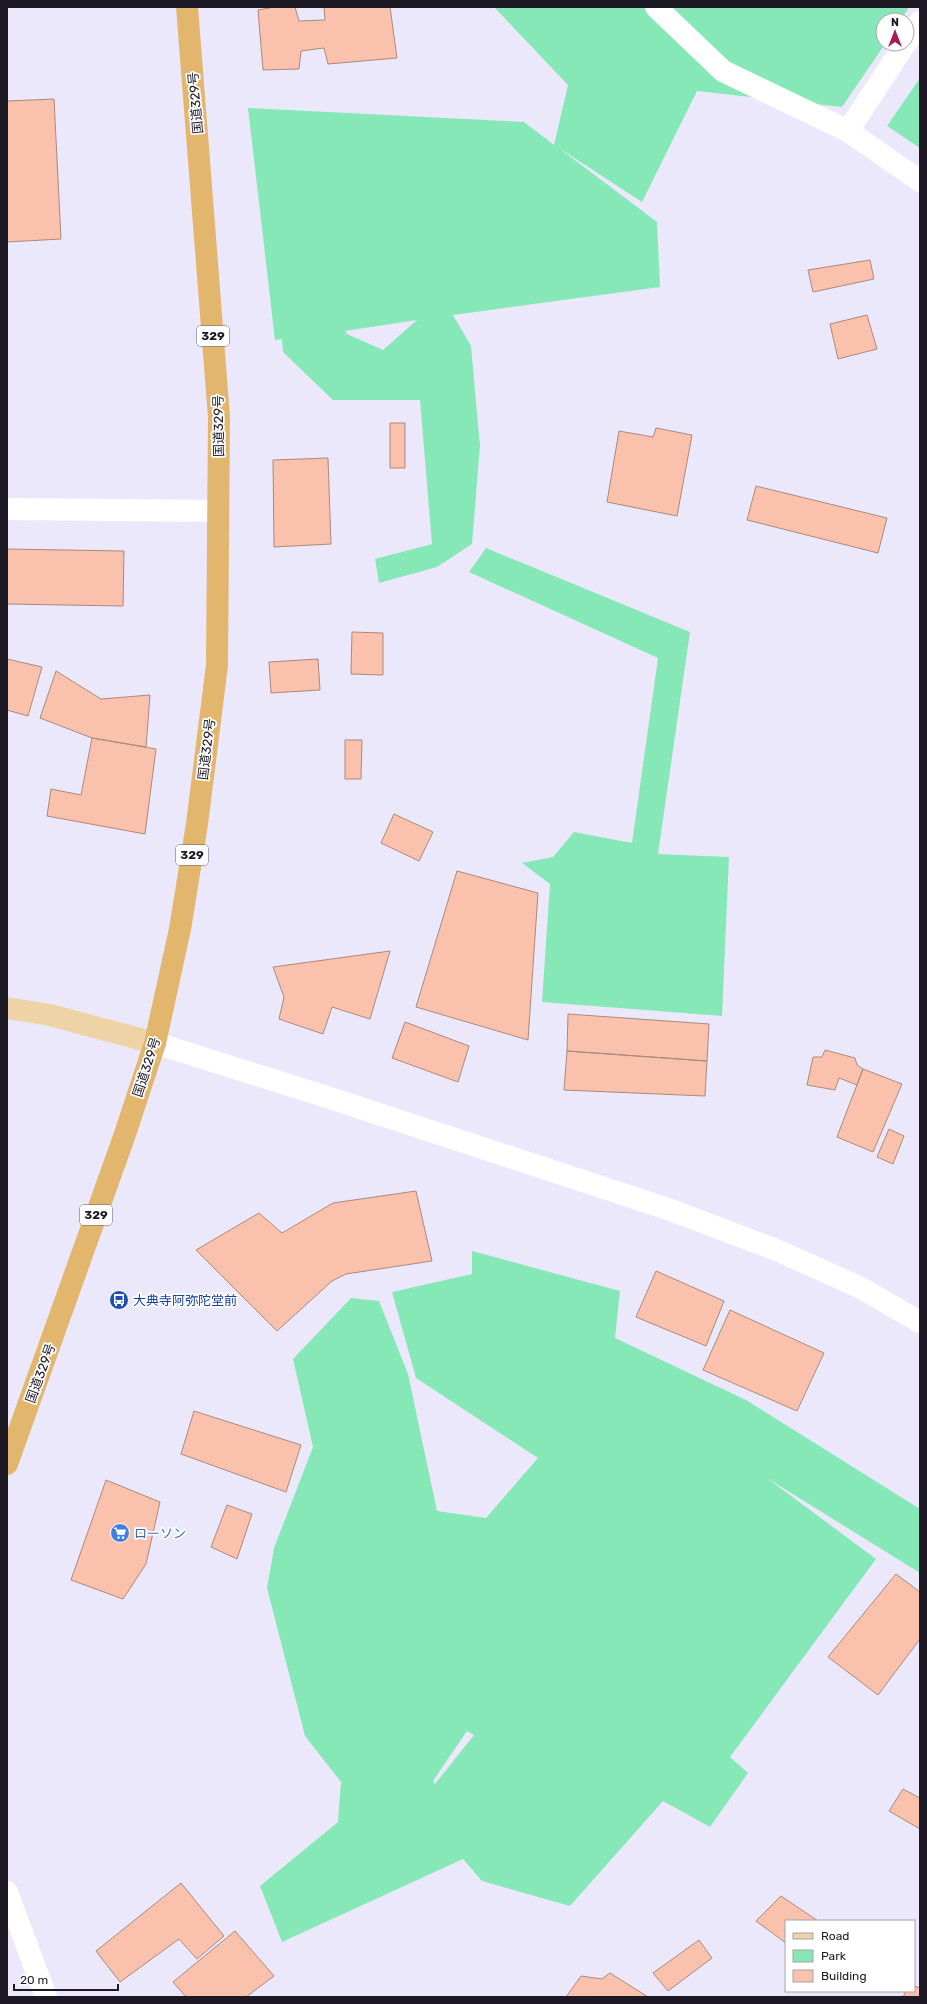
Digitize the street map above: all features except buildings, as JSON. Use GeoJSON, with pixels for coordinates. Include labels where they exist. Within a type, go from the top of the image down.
{"type":"FeatureCollection","features":[{"type":"Feature","properties":{"kind":"highway","name":"国道329号"},"geometry":{"type":"LineString","coordinates":[[7,1464],[124,1137],[155,1043],[180,929],[196,824],[217,665],[219,417],[187,7]]}},
{"type":"Feature","properties":{"kind":"main road"},"geometry":{"type":"LineString","coordinates":[[7,1008],[50,1015],[155,1043]]}},
{"type":"Feature","properties":{"kind":"street"},"geometry":{"type":"LineString","coordinates":[[656,7],[723,71],[848,131],[920,181]]}},
{"type":"Feature","properties":{"kind":"street"},"geometry":{"type":"LineString","coordinates":[[848,131],[900,52]]}},
{"type":"Feature","properties":{"kind":"street"},"geometry":{"type":"LineString","coordinates":[[7,509],[218,511]]}},
{"type":"Feature","properties":{"kind":"street"},"geometry":{"type":"LineString","coordinates":[[155,1043],[331,1098],[668,1209],[779,1251],[861,1288],[920,1322]]}},
{"type":"Feature","properties":{"kind":"street"},"geometry":{"type":"LineString","coordinates":[[7,1892],[46,1997]]}},
{"type":"Feature","properties":{"kind":"green space"},"geometry":{"type":"Polygon","coordinates":[[[494,7],[909,7],[906,12],[875,12],[875,52],[880,52],[842,107],[697,91],[642,202],[559,148],[657,222],[660,287],[453,315],[471,346],[480,446],[472,544],[437,567],[379,583],[375,559],[432,544],[420,400],[333,400],[283,352],[282,339],[275,340],[248,108],[524,122],[554,145],[568,85],[494,7]],[[417,320],[345,331],[347,334],[383,350],[417,320]]]}},
{"type":"Feature","properties":{"kind":"green space"},"geometry":{"type":"Polygon","coordinates":[[[920,78],[920,148],[887,126],[920,78]]]}},
{"type":"Feature","properties":{"kind":"green space"},"geometry":{"type":"Polygon","coordinates":[[[486,548],[690,632],[658,854],[729,857],[722,1016],[542,1002],[550,884],[522,863],[553,857],[574,832],[632,843],[658,658],[469,572],[486,548]]]}},
{"type":"Feature","properties":{"kind":"green space"},"geometry":{"type":"Polygon","coordinates":[[[472,1251],[620,1291],[615,1338],[746,1400],[920,1509],[920,1573],[767,1478],[876,1559],[730,1757],[748,1773],[710,1827],[663,1801],[570,1906],[482,1881],[463,1859],[282,1942],[260,1886],[338,1822],[341,1782],[305,1736],[267,1588],[274,1548],[313,1447],[293,1359],[351,1298],[379,1301],[408,1374],[437,1511],[486,1518],[538,1458],[416,1378],[392,1292],[472,1274],[472,1251]],[[467,1731],[433,1781],[435,1784],[474,1735],[467,1731]]]}},
{"type":"Feature","properties":{"kind":"place","name":"大典寺阿弥陀堂前"},"geometry":{"type":"Point","coordinates":[119,1300]}},
{"type":"Feature","properties":{"kind":"place","name":"ローソン"},"geometry":{"type":"Point","coordinates":[120,1533]}}]}
